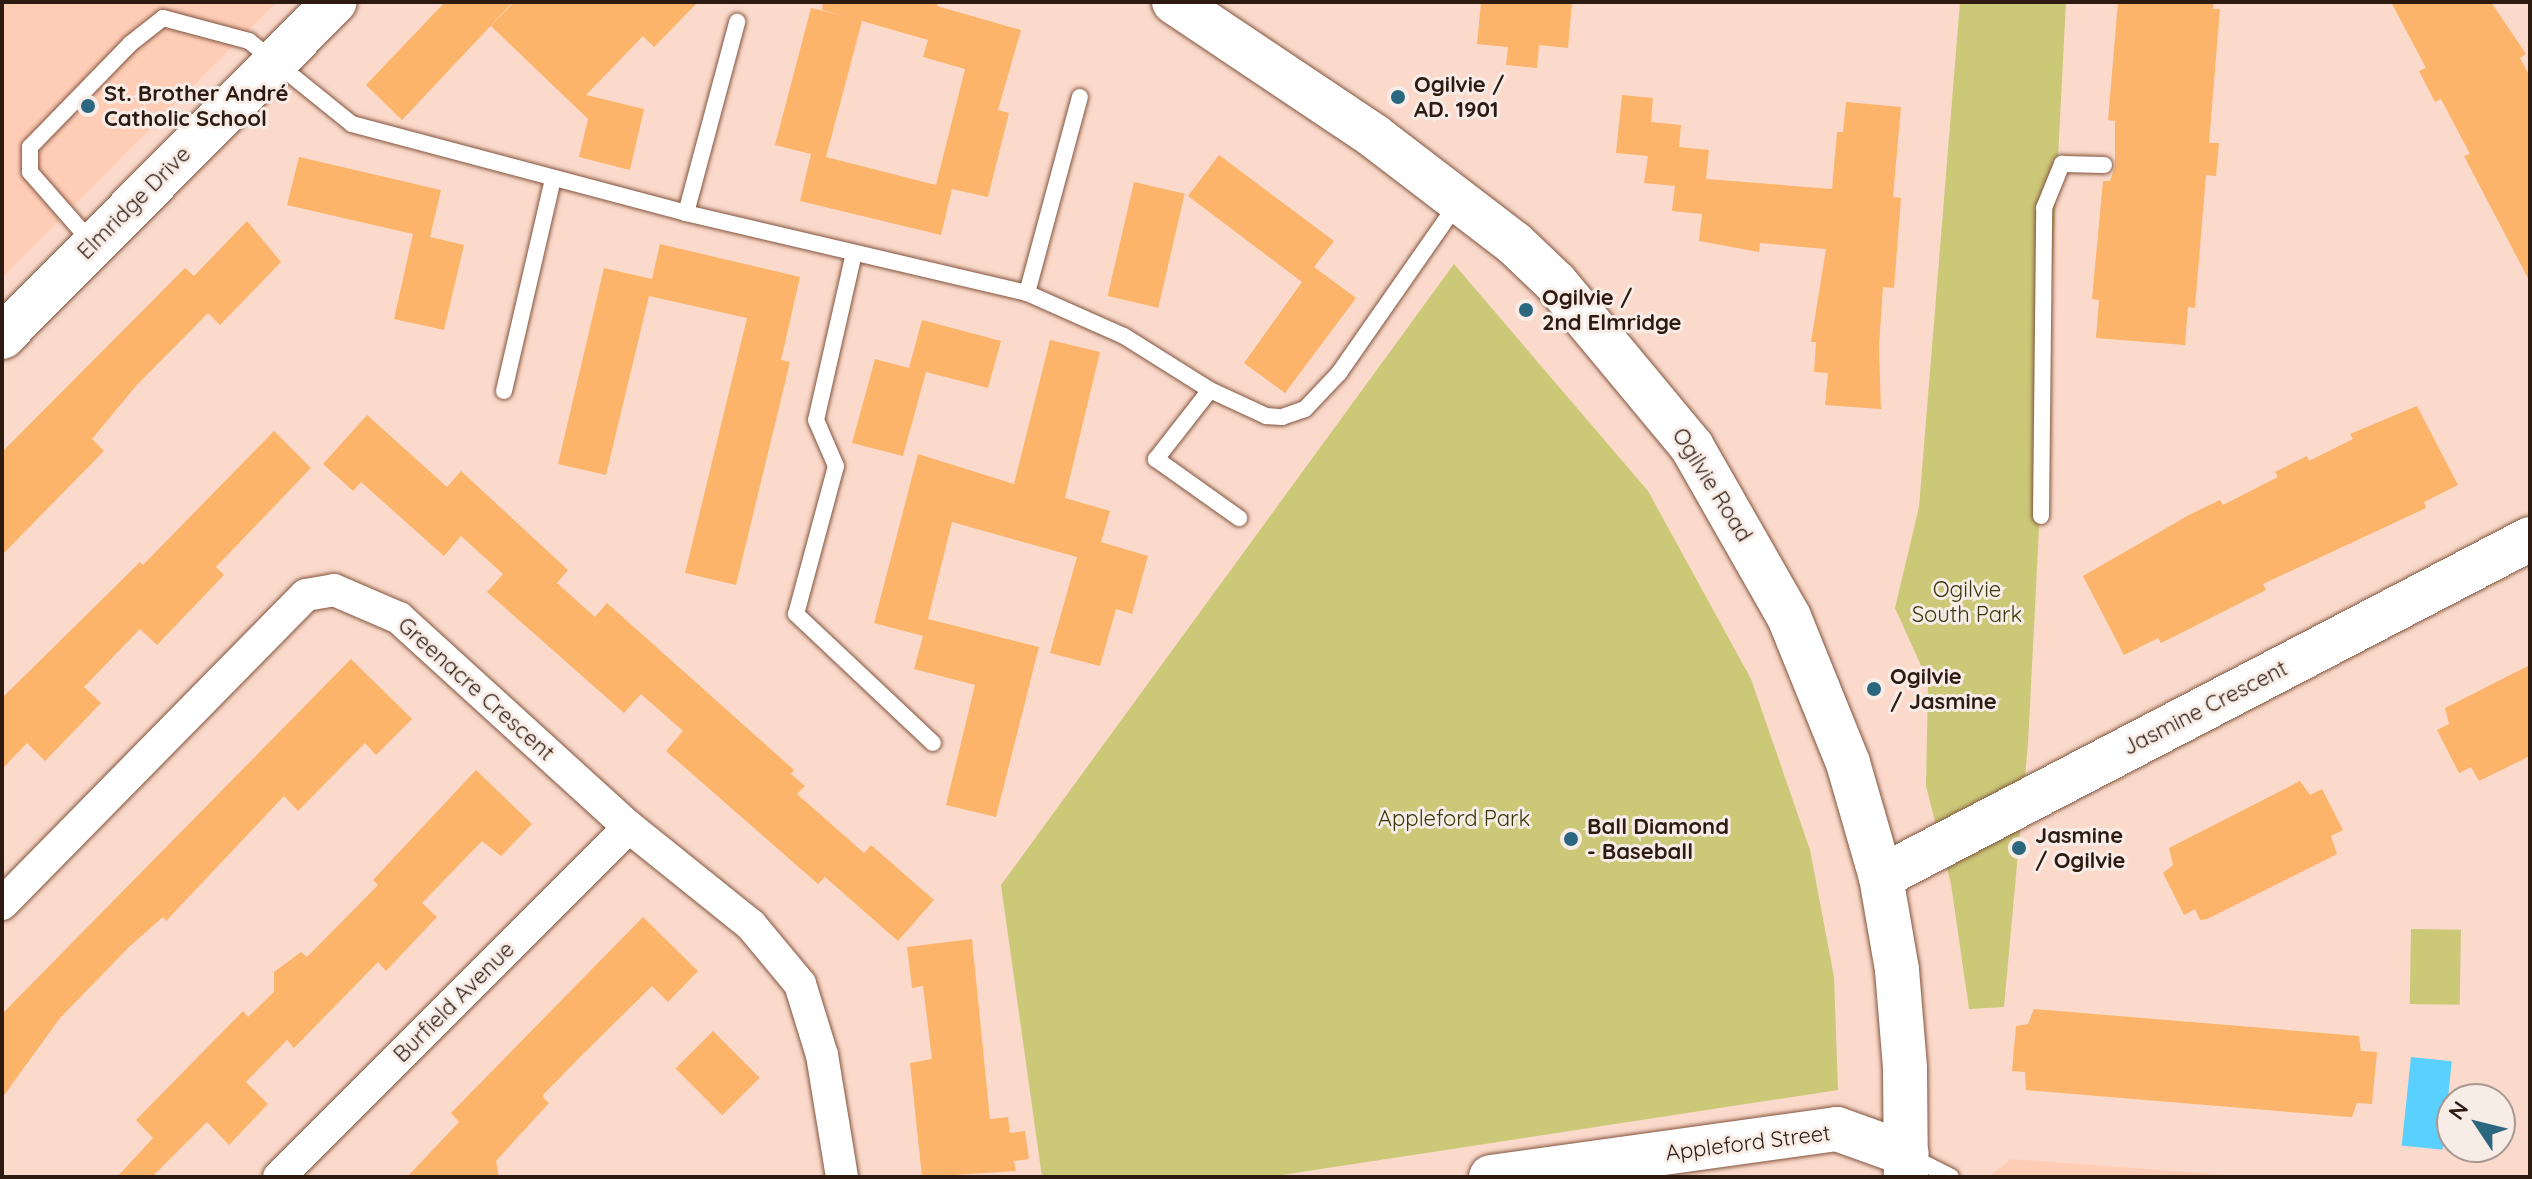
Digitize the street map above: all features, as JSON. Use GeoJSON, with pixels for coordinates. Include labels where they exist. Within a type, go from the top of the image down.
{"type":"FeatureCollection","features":[{"type":"Feature","properties":{"kind":"street","name":"Elmridge Drive"},"geometry":{"type":"LineString","coordinates":[[2,337],[335,2]]}},
{"type":"Feature","properties":{"kind":"street","name":"Ogilvie Road"},"geometry":{"type":"LineString","coordinates":[[1174,2],[1322,100],[1460,200],[1556,283],[1692,447],[1808,660],[1833,717],[1881,877],[1897,970],[1906,1166]]}},
{"type":"Feature","properties":{"kind":"street","name":"Jasmine Crescent"},"geometry":{"type":"LineString","coordinates":[[1881,877],[2530,539]]}},
{"type":"Feature","properties":{"kind":"street","name":"Greenacre Crescent"},"geometry":{"type":"LineString","coordinates":[[2,904],[306,595],[334,590],[399,618],[629,827],[751,925],[800,984],[822,1055],[842,1177]]}},
{"type":"Feature","properties":{"kind":"street","name":"Burfield Avenue"},"geometry":{"type":"LineString","coordinates":[[279,1177],[629,827]]}},
{"type":"Feature","properties":{"kind":"street","name":"Appleford Street"},"geometry":{"type":"LineString","coordinates":[[1491,1177],[1837,1129],[1906,1166]]}},
{"type":"Feature","properties":{"kind":"lane"},"geometry":{"type":"LineString","coordinates":[[93,244],[30,172],[30,147],[130,44],[163,18],[249,41],[352,124],[686,213],[1027,293],[1124,336],[1210,390],[1266,416],[1305,409],[1339,373],[1460,200]]}},
{"type":"Feature","properties":{"kind":"lane"},"geometry":{"type":"LineString","coordinates":[[686,213],[737,22]]}},
{"type":"Feature","properties":{"kind":"lane"},"geometry":{"type":"LineString","coordinates":[[1027,293],[1080,97]]}},
{"type":"Feature","properties":{"kind":"lane"},"geometry":{"type":"LineString","coordinates":[[2041,516],[2044,208],[2062,164],[2104,165]]}},
{"type":"Feature","properties":{"kind":"lane"},"geometry":{"type":"LineString","coordinates":[[504,391],[553,179]]}},
{"type":"Feature","properties":{"kind":"lane"},"geometry":{"type":"LineString","coordinates":[[854,253],[816,420],[836,466],[796,614],[933,743]]}},
{"type":"Feature","properties":{"kind":"lane"},"geometry":{"type":"LineString","coordinates":[[1210,390],[1156,459],[1239,518]]}},
{"type":"Feature","properties":{"kind":"lane"},"geometry":{"type":"LineString","coordinates":[[1906,1166],[1951,1177]]}},
{"type":"Feature","properties":{"kind":"shaded area","name":"St. Brother André Catholic School"},"geometry":{"type":"Polygon","coordinates":[[[2,2],[277,2],[2,278],[2,2]]]}},
{"type":"Feature","properties":{"kind":"shaded area"},"geometry":{"type":"Polygon","coordinates":[[[2011,1159],[2252,1177],[1989,1177],[2011,1159]]]}},
{"type":"Feature","properties":{"kind":"green space","name":"Ogilvie South Park"},"geometry":{"type":"Polygon","coordinates":[[[1960,2],[2066,2],[2028,744],[2004,1007],[1969,1009],[1951,884],[1926,786],[1928,681],[1895,608],[1919,507],[1960,2]]]}},
{"type":"Feature","properties":{"kind":"green space","name":"Appleford Park"},"geometry":{"type":"Polygon","coordinates":[[[1454,264],[1648,491],[1751,679],[1810,850],[1834,977],[1838,1090],[1269,1177],[1042,1177],[1001,885],[1454,264]]]}},
{"type":"Feature","properties":{"kind":"green space"},"geometry":{"type":"Polygon","coordinates":[[[2411,929],[2461,930],[2460,1005],[2410,1004],[2411,929]]]}},
{"type":"Feature","properties":{"kind":"water"},"geometry":{"type":"Polygon","coordinates":[[[2411,1057],[2452,1061],[2449,1083],[2436,1083],[2436,1149],[2402,1146],[2411,1057]]]}},
{"type":"Feature","properties":{"kind":"building"},"geometry":{"type":"Polygon","coordinates":[[[445,2],[513,2],[402,120],[366,85],[445,2]]]}},
{"type":"Feature","properties":{"kind":"building"},"geometry":{"type":"Polygon","coordinates":[[[514,2],[698,2],[654,47],[643,36],[586,95],[644,109],[630,170],[579,157],[588,119],[491,26],[514,2]]]}},
{"type":"Feature","properties":{"kind":"building"},"geometry":{"type":"Polygon","coordinates":[[[823,2],[938,2],[937,6],[1021,30],[998,110],[1009,113],[988,197],[952,189],[941,235],[800,201],[811,154],[775,145],[811,8],[844,16],[822,10],[823,2]],[[862,21],[826,157],[936,185],[965,69],[923,57],[928,40],[862,21]]]}},
{"type":"Feature","properties":{"kind":"building"},"geometry":{"type":"Polygon","coordinates":[[[1481,2],[1572,2],[1568,48],[1539,45],[1537,68],[1506,65],[1508,47],[1477,44],[1481,2]]]}},
{"type":"Feature","properties":{"kind":"building"},"geometry":{"type":"Polygon","coordinates":[[[2118,2],[2214,2],[2213,9],[2220,9],[2209,143],[2219,143],[2216,176],[2206,175],[2195,308],[2188,307],[2185,345],[2096,338],[2099,300],[2092,299],[2103,181],[2110,181],[2115,166],[2115,121],[2108,120],[2118,2]]]}},
{"type":"Feature","properties":{"kind":"building"},"geometry":{"type":"Polygon","coordinates":[[[2391,2],[2491,2],[2526,54],[2520,58],[2530,77],[2530,282],[2464,156],[2470,154],[2441,99],[2435,102],[2419,71],[2426,68],[2391,2]]]}},
{"type":"Feature","properties":{"kind":"building"},"geometry":{"type":"Polygon","coordinates":[[[1622,95],[1653,98],[1651,122],[1681,125],[1679,147],[1709,150],[1706,179],[1832,189],[1837,132],[1843,132],[1846,102],[1901,107],[1893,197],[1901,198],[1894,288],[1883,287],[1879,347],[1881,409],[1825,405],[1828,373],[1814,372],[1816,342],[1811,342],[1826,249],[1760,243],[1759,252],[1699,241],[1702,214],[1672,211],[1675,186],[1644,183],[1648,156],[1616,153],[1622,95]]]}},
{"type":"Feature","properties":{"kind":"building"},"geometry":{"type":"Polygon","coordinates":[[[1219,155],[1334,241],[1314,267],[1356,298],[1285,393],[1244,363],[1302,282],[1188,196],[1219,155]]]}},
{"type":"Feature","properties":{"kind":"building"},"geometry":{"type":"Polygon","coordinates":[[[299,157],[441,190],[430,237],[464,245],[444,330],[394,319],[413,234],[287,205],[299,157]]]}},
{"type":"Feature","properties":{"kind":"building"},"geometry":{"type":"Polygon","coordinates":[[[1134,182],[1185,194],[1158,308],[1108,296],[1134,182]]]}},
{"type":"Feature","properties":{"kind":"building"},"geometry":{"type":"Polygon","coordinates":[[[247,221],[281,262],[220,325],[208,313],[136,386],[92,439],[104,451],[2,555],[2,452],[185,268],[194,276],[247,221]]]}},
{"type":"Feature","properties":{"kind":"building"},"geometry":{"type":"Polygon","coordinates":[[[660,244],[800,277],[781,360],[790,362],[736,585],[685,573],[747,318],[649,296],[606,475],[558,464],[604,268],[652,279],[660,244]]]}},
{"type":"Feature","properties":{"kind":"building"},"geometry":{"type":"Polygon","coordinates":[[[922,320],[1001,341],[988,388],[926,372],[903,456],[852,443],[875,359],[909,368],[922,320]]]}},
{"type":"Feature","properties":{"kind":"building"},"geometry":{"type":"Polygon","coordinates":[[[1050,340],[1100,352],[1065,498],[1110,511],[1101,542],[1148,556],[1132,614],[1116,609],[1100,666],[1050,653],[1077,557],[952,522],[928,619],[1039,647],[996,817],[946,805],[975,685],[914,669],[923,636],[874,623],[918,454],[1014,484],[1050,340]]]}},
{"type":"Feature","properties":{"kind":"building"},"geometry":{"type":"Polygon","coordinates":[[[2417,406],[2458,485],[2424,502],[2426,508],[2263,584],[2266,590],[2161,643],[2158,638],[2124,655],[2083,576],[2189,515],[2220,500],[2223,505],[2278,477],[2275,472],[2307,456],[2309,461],[2353,439],[2350,434],[2417,406]]]}},
{"type":"Feature","properties":{"kind":"building"},"geometry":{"type":"Polygon","coordinates":[[[367,415],[447,487],[461,471],[568,570],[557,583],[595,617],[607,603],[794,770],[791,774],[805,786],[797,794],[864,853],[871,845],[934,900],[898,941],[825,877],[818,884],[666,751],[683,731],[641,694],[624,713],[487,592],[503,574],[461,536],[444,556],[361,482],[353,491],[323,464],[367,415]]]}},
{"type":"Feature","properties":{"kind":"building"},"geometry":{"type":"Polygon","coordinates":[[[274,431],[311,468],[216,567],[224,575],[157,645],[140,629],[84,687],[101,703],[45,761],[27,743],[2,769],[2,698],[140,562],[143,565],[274,431]]]}},
{"type":"Feature","properties":{"kind":"building"},"geometry":{"type":"Polygon","coordinates":[[[351,659],[412,719],[376,755],[365,743],[298,811],[284,796],[166,921],[163,917],[129,947],[60,1018],[2,1098],[2,1014],[351,659]]]}},
{"type":"Feature","properties":{"kind":"building"},"geometry":{"type":"Polygon","coordinates":[[[2530,665],[2530,756],[2479,781],[2471,767],[2459,773],[2437,730],[2449,724],[2445,708],[2530,665]]]}},
{"type":"Feature","properties":{"kind":"building"},"geometry":{"type":"Polygon","coordinates":[[[476,770],[532,824],[501,856],[482,841],[422,903],[437,917],[386,971],[378,962],[294,1048],[287,1040],[246,1082],[268,1104],[229,1145],[207,1122],[152,1177],[117,1177],[153,1138],[136,1120],[243,1011],[248,1017],[274,992],[274,972],[301,952],[307,957],[378,885],[373,880],[476,770]]]}},
{"type":"Feature","properties":{"kind":"building"},"geometry":{"type":"Polygon","coordinates":[[[2300,781],[2310,795],[2322,789],[2343,830],[2331,836],[2337,854],[2207,919],[2200,920],[2195,909],[2184,915],[2163,873],[2173,865],[2169,848],[2300,781]]]}},
{"type":"Feature","properties":{"kind":"building"},"geometry":{"type":"Polygon","coordinates":[[[643,917],[698,971],[668,1002],[652,986],[542,1096],[549,1103],[496,1161],[499,1177],[407,1177],[459,1122],[451,1113],[643,917]]]}},
{"type":"Feature","properties":{"kind":"building"},"geometry":{"type":"Polygon","coordinates":[[[972,939],[990,1119],[1008,1117],[1010,1133],[1025,1131],[1029,1159],[1014,1161],[1016,1171],[922,1177],[910,1063],[932,1059],[923,986],[912,988],[907,947],[972,939]]]}},
{"type":"Feature","properties":{"kind":"building"},"geometry":{"type":"Polygon","coordinates":[[[2034,1009],[2359,1036],[2361,1051],[2377,1052],[2372,1104],[2357,1103],[2352,1117],[2026,1090],[2025,1072],[2012,1071],[2016,1026],[2028,1024],[2034,1009]]]}},
{"type":"Feature","properties":{"kind":"building"},"geometry":{"type":"Polygon","coordinates":[[[713,1031],[760,1078],[722,1115],[676,1068],[713,1031]]]}},
{"type":"Feature","properties":{"kind":"place","name":"Ogilvie / AD. 1901"},"geometry":{"type":"Point","coordinates":[1398,97]}},
{"type":"Feature","properties":{"kind":"place","name":"St. Brother André Catholic School"},"geometry":{"type":"Point","coordinates":[88,106]}},
{"type":"Feature","properties":{"kind":"place","name":"Ogilvie / 2nd Elmridge"},"geometry":{"type":"Point","coordinates":[1526,310]}},
{"type":"Feature","properties":{"kind":"place","name":"Ogilvie / Jasmine"},"geometry":{"type":"Point","coordinates":[1874,689]}},
{"type":"Feature","properties":{"kind":"place","name":"Ball Diamond - Baseball"},"geometry":{"type":"Point","coordinates":[1571,839]}},
{"type":"Feature","properties":{"kind":"place","name":"Jasmine / Ogilvie"},"geometry":{"type":"Point","coordinates":[2019,848]}}]}
